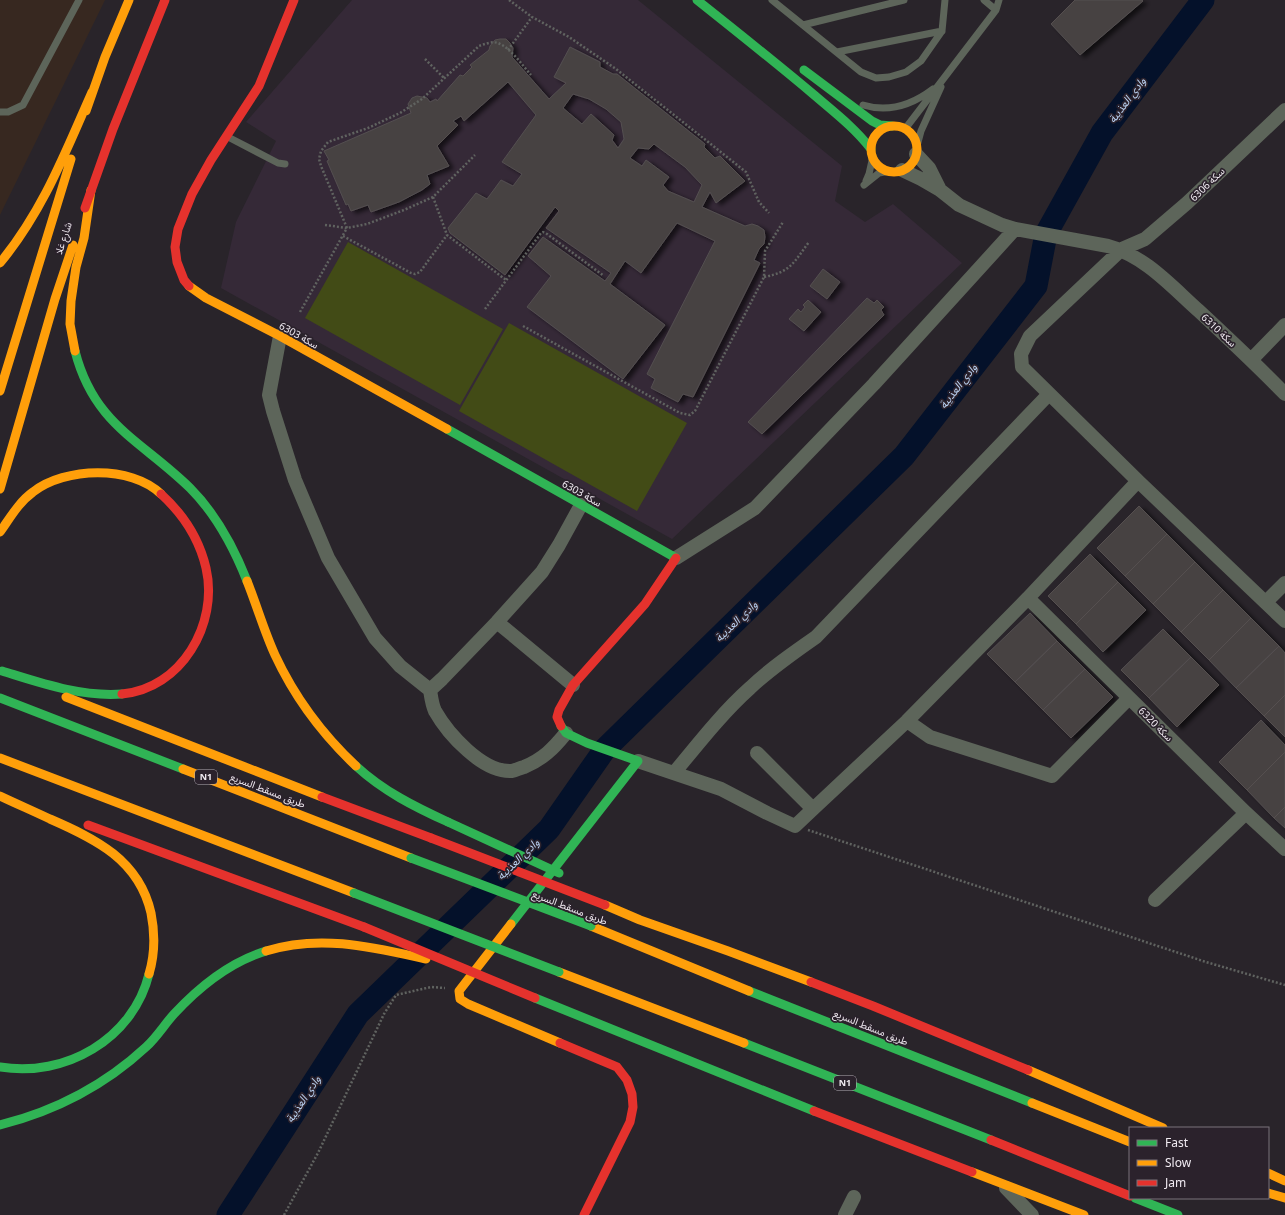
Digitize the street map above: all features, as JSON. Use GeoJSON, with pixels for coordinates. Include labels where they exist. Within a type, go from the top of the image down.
{"type":"FeatureCollection","features":[{"type":"Feature","properties":{"kind":"main road","name":"شارع غلا"},"geometry":{"type":"LineString","coordinates":[[0,391],[52,217],[92,92],[129,0]]}},
{"type":"Feature","properties":{"kind":"main road","name":"شارع غلا"},"geometry":{"type":"LineString","coordinates":[[0,489],[55,299],[101,158],[133,75],[165,0]]}},
{"type":"Feature","properties":{"kind":"main road","name":"سكة 6303"},"geometry":{"type":"LineString","coordinates":[[294,0],[259,86],[226,136],[192,194],[178,229],[175,247],[177,262],[184,280],[192,289],[206,298],[280,336],[676,558]]}},
{"type":"Feature","properties":{"kind":"main road"},"geometry":{"type":"LineString","coordinates":[[698,0],[768,56],[862,137],[879,166],[896,170],[908,166],[914,161],[917,150],[915,139],[905,128],[880,125],[872,121],[795,63]]}},
{"type":"Feature","properties":{"kind":"main road"},"geometry":{"type":"LineString","coordinates":[[0,262],[12,250],[31,222],[51,183],[92,92]]}},
{"type":"Feature","properties":{"kind":"main road"},"geometry":{"type":"LineString","coordinates":[[872,153],[872,143],[875,137],[885,128],[892,126]]}},
{"type":"Feature","properties":{"kind":"main road"},"geometry":{"type":"LineString","coordinates":[[91,190],[83,244],[76,267],[70,297],[70,316],[76,355],[83,376],[98,403],[116,425],[186,485],[202,502],[218,524],[241,567],[275,656],[313,720],[357,768],[397,797],[565,876]]}},
{"type":"Feature","properties":{"kind":"main road"},"geometry":{"type":"LineString","coordinates":[[0,532],[18,506],[39,488],[55,479],[72,474],[92,473],[109,474],[132,479],[157,491],[184,518],[194,533],[206,564],[209,602],[205,621],[191,651],[179,667],[166,678],[151,687],[129,693],[106,694],[87,692],[62,688],[1,671]]}},
{"type":"Feature","properties":{"kind":"main road"},"geometry":{"type":"LineString","coordinates":[[584,1215],[630,1122],[633,1108],[632,1094],[627,1080],[617,1067],[468,1004],[460,999],[459,990],[638,761],[587,743],[566,733],[559,724],[559,710],[573,685],[645,604],[676,558]]}},
{"type":"Feature","properties":{"kind":"main road"},"geometry":{"type":"LineString","coordinates":[[1,671],[228,761],[431,838],[640,920],[728,951],[997,1056],[1161,1127]]}},
{"type":"Feature","properties":{"kind":"main road","name":"طريق مسقط السريع"},"geometry":{"type":"LineString","coordinates":[[0,698],[411,858],[591,926],[669,959],[1129,1142]]}},
{"type":"Feature","properties":{"kind":"main road","name":"N1"},"geometry":{"type":"LineString","coordinates":[[0,758],[906,1106],[1129,1196]]}},
{"type":"Feature","properties":{"kind":"main road"},"geometry":{"type":"LineString","coordinates":[[0,794],[364,927],[815,1111],[1084,1215]]}},
{"type":"Feature","properties":{"kind":"main road"},"geometry":{"type":"LineString","coordinates":[[0,794],[92,838],[123,861],[133,873],[143,891],[151,911],[155,944],[151,972],[143,997],[125,1024],[114,1035],[87,1053],[73,1060],[53,1066],[34,1069],[0,1067]]}},
{"type":"Feature","properties":{"kind":"main road"},"geometry":{"type":"LineString","coordinates":[[616,900],[728,951]]}},
{"type":"Feature","properties":{"kind":"main road"},"geometry":{"type":"LineString","coordinates":[[0,1125],[33,1117],[71,1101],[105,1081],[146,1046],[174,1014],[204,985],[233,966],[262,952],[296,944],[332,942],[356,944],[461,967]]}},
{"type":"Feature","properties":{"kind":"main road"},"geometry":{"type":"LineString","coordinates":[[1269,1173],[1285,1181]]}},
{"type":"Feature","properties":{"kind":"main road"},"geometry":{"type":"LineString","coordinates":[[1269,1193],[1285,1198]]}},
{"type":"Feature","properties":{"kind":"main road"},"geometry":{"type":"LineString","coordinates":[[1138,1199],[1178,1215]]}},
{"type":"Feature","properties":{"kind":"street","name":"سكة 6306"},"geometry":{"type":"LineString","coordinates":[[1285,110],[1187,203],[1151,234],[1145,239],[1122,249],[1030,336],[1021,354],[1022,367],[1285,621]]}},
{"type":"Feature","properties":{"kind":"street"},"geometry":{"type":"LineString","coordinates":[[917,150],[940,190]]}},
{"type":"Feature","properties":{"kind":"street"},"geometry":{"type":"LineString","coordinates":[[896,170],[921,179],[940,190],[959,205],[1002,225],[1015,229],[1122,249]]}},
{"type":"Feature","properties":{"kind":"street"},"geometry":{"type":"LineString","coordinates":[[676,558],[755,508],[874,384],[1015,229]]}},
{"type":"Feature","properties":{"kind":"street","name":"سكة 6310"},"geometry":{"type":"LineString","coordinates":[[1122,249],[1151,268],[1251,360],[1285,394]]}},
{"type":"Feature","properties":{"kind":"street"},"geometry":{"type":"LineString","coordinates":[[1251,360],[1285,325]]}},
{"type":"Feature","properties":{"kind":"street"},"geometry":{"type":"LineString","coordinates":[[280,336],[269,396],[273,411],[295,480],[328,558],[375,638],[400,666],[430,690],[435,710],[452,735],[472,755],[493,768],[512,771],[536,762],[554,749],[566,733]]}},
{"type":"Feature","properties":{"kind":"street"},"geometry":{"type":"LineString","coordinates":[[674,773],[749,688],[777,665],[816,637],[1049,394]]}},
{"type":"Feature","properties":{"kind":"street"},"geometry":{"type":"LineString","coordinates":[[638,761],[721,789],[795,826],[908,721],[1028,598],[1138,480]]}},
{"type":"Feature","properties":{"kind":"street"},"geometry":{"type":"LineString","coordinates":[[430,690],[497,622],[542,572],[581,505]]}},
{"type":"Feature","properties":{"kind":"street"},"geometry":{"type":"LineString","coordinates":[[1266,602],[1285,583]]}},
{"type":"Feature","properties":{"kind":"street","name":"سكة 6320"},"geometry":{"type":"LineString","coordinates":[[1028,598],[1246,813],[1285,849]]}},
{"type":"Feature","properties":{"kind":"street"},"geometry":{"type":"LineString","coordinates":[[497,622],[573,685]]}},
{"type":"Feature","properties":{"kind":"street"},"geometry":{"type":"LineString","coordinates":[[908,721],[930,737],[1052,776],[1129,698]]}},
{"type":"Feature","properties":{"kind":"street"},"geometry":{"type":"LineString","coordinates":[[757,753],[813,809]]}},
{"type":"Feature","properties":{"kind":"street"},"geometry":{"type":"LineString","coordinates":[[1155,900],[1246,813]]}},
{"type":"Feature","properties":{"kind":"street"},"geometry":{"type":"LineString","coordinates":[[1000,1182],[1032,1215]]}},
{"type":"Feature","properties":{"kind":"street"},"geometry":{"type":"LineString","coordinates":[[845,1215],[854,1197]]}},
{"type":"Feature","properties":{"kind":"lane"},"geometry":{"type":"LineString","coordinates":[[0,112],[8,112],[23,105],[79,0]]}},
{"type":"Feature","properties":{"kind":"lane"},"geometry":{"type":"LineString","coordinates":[[772,0],[861,72],[876,78],[898,75],[914,67],[921,61],[942,31],[945,0]]}},
{"type":"Feature","properties":{"kind":"lane"},"geometry":{"type":"LineString","coordinates":[[803,25],[904,0]]}},
{"type":"Feature","properties":{"kind":"lane"},"geometry":{"type":"LineString","coordinates":[[984,0],[996,10]]}},
{"type":"Feature","properties":{"kind":"lane"},"geometry":{"type":"LineString","coordinates":[[905,128],[944,80],[996,10],[999,0]]}},
{"type":"Feature","properties":{"kind":"lane"},"geometry":{"type":"LineString","coordinates":[[837,52],[942,31]]}},
{"type":"Feature","properties":{"kind":"lane"},"geometry":{"type":"LineString","coordinates":[[837,95],[857,104],[887,109],[912,102],[933,90],[944,80]]}},
{"type":"Feature","properties":{"kind":"lane"},"geometry":{"type":"LineString","coordinates":[[917,150],[921,131],[944,80]]}},
{"type":"Feature","properties":{"kind":"lane"},"geometry":{"type":"LineString","coordinates":[[226,136],[278,163],[286,164]]}},
{"type":"Feature","properties":{"kind":"lane"},"geometry":{"type":"LineString","coordinates":[[872,153],[869,174],[864,185],[879,173],[896,170]]}},
{"type":"Feature","properties":{"kind":"path"},"geometry":{"type":"LineString","coordinates":[[509,0],[532,17],[569,37],[616,69],[746,172],[759,202],[769,212]]}},
{"type":"Feature","properties":{"kind":"path"},"geometry":{"type":"LineString","coordinates":[[508,50],[532,17]]}},
{"type":"Feature","properties":{"kind":"path"},"geometry":{"type":"LineString","coordinates":[[300,312],[347,228],[319,159],[321,151],[328,142],[368,128],[400,113],[422,99],[480,46],[490,43],[498,43],[508,50],[531,75]]}},
{"type":"Feature","properties":{"kind":"path"},"geometry":{"type":"LineString","coordinates":[[426,59],[444,78]]}},
{"type":"Feature","properties":{"kind":"path"},"geometry":{"type":"LineString","coordinates":[[325,225],[347,228],[367,224],[433,197],[475,154]]}},
{"type":"Feature","properties":{"kind":"path"},"geometry":{"type":"LineString","coordinates":[[433,197],[446,235],[506,280]]}},
{"type":"Feature","properties":{"kind":"path"},"geometry":{"type":"LineString","coordinates":[[523,326],[680,414],[690,415],[695,411],[764,277],[765,251],[783,222]]}},
{"type":"Feature","properties":{"kind":"path"},"geometry":{"type":"LineString","coordinates":[[485,309],[543,232],[604,276]]}},
{"type":"Feature","properties":{"kind":"path"},"geometry":{"type":"LineString","coordinates":[[343,236],[415,274],[420,272],[446,235]]}},
{"type":"Feature","properties":{"kind":"path"},"geometry":{"type":"LineString","coordinates":[[764,277],[775,275],[792,266],[809,242]]}},
{"type":"Feature","properties":{"kind":"path"},"geometry":{"type":"LineString","coordinates":[[795,826],[1206,962],[1285,985]]}},
{"type":"Feature","properties":{"kind":"path"},"geometry":{"type":"LineString","coordinates":[[284,1215],[318,1153],[384,1014],[396,995],[431,986],[459,990]]}},
{"type":"Feature","properties":{"kind":"shaded area"},"geometry":{"type":"Polygon","coordinates":[[[0,0],[105,0],[0,215],[0,0]]]}},
{"type":"Feature","properties":{"kind":"shaded area"},"geometry":{"type":"Polygon","coordinates":[[[352,0],[638,0],[842,166],[835,201],[865,222],[893,204],[962,263],[672,539],[221,288],[236,222],[276,141],[246,122],[352,0]]]}},
{"type":"Feature","properties":{"kind":"green space"},"geometry":{"type":"Polygon","coordinates":[[[348,242],[503,329],[460,405],[305,318],[348,242]]]}},
{"type":"Feature","properties":{"kind":"green space"},"geometry":{"type":"Polygon","coordinates":[[[509,323],[687,423],[637,511],[459,411],[509,323]]]}},
{"type":"Feature","properties":{"kind":"building"},"geometry":{"type":"Polygon","coordinates":[[[1075,0],[1143,1],[1080,55],[1051,24],[1075,0]]]}},
{"type":"Feature","properties":{"kind":"building"},"geometry":{"type":"Polygon","coordinates":[[[506,39],[510,43],[513,48],[512,57],[549,99],[566,83],[554,77],[570,47],[600,62],[600,67],[613,74],[617,74],[705,144],[704,147],[715,158],[720,156],[745,181],[716,203],[710,192],[702,207],[745,226],[752,224],[758,226],[764,230],[765,237],[764,244],[759,249],[754,260],[760,263],[693,397],[683,394],[678,402],[651,388],[655,379],[647,374],[715,241],[677,223],[641,273],[625,261],[610,284],[665,325],[623,379],[527,307],[551,276],[528,256],[543,237],[605,281],[611,273],[546,228],[559,211],[555,207],[505,275],[450,233],[448,228],[476,193],[487,199],[501,180],[513,186],[522,174],[502,162],[536,115],[508,82],[464,121],[461,116],[453,121],[458,125],[437,146],[449,166],[427,175],[430,184],[399,202],[371,212],[368,205],[351,211],[348,204],[346,205],[327,161],[329,160],[324,151],[411,113],[408,104],[412,98],[417,96],[427,98],[430,102],[436,99],[437,101],[460,75],[463,76],[472,67],[470,65],[489,50],[490,46],[495,40],[506,39]],[[573,94],[563,108],[582,124],[591,114],[614,135],[612,140],[618,148],[624,139],[621,122],[606,109],[589,99],[573,94]],[[654,144],[649,149],[638,148],[630,158],[642,166],[646,160],[669,177],[663,185],[668,191],[694,202],[702,185],[685,167],[654,144]]]}},
{"type":"Feature","properties":{"kind":"building"},"geometry":{"type":"Polygon","coordinates":[[[823,269],[840,282],[827,299],[810,286],[823,269]]]}},
{"type":"Feature","properties":{"kind":"building"},"geometry":{"type":"Polygon","coordinates":[[[867,298],[874,303],[877,300],[884,307],[881,310],[884,315],[762,434],[748,422],[867,298]]]}},
{"type":"Feature","properties":{"kind":"building"},"geometry":{"type":"Polygon","coordinates":[[[808,300],[821,312],[804,331],[789,319],[798,309],[801,312],[805,307],[803,305],[808,300]]]}},
{"type":"Feature","properties":{"kind":"building"},"geometry":{"type":"Polygon","coordinates":[[[1139,506],[1167,534],[1125,576],[1097,548],[1139,506]]]}},
{"type":"Feature","properties":{"kind":"building"},"geometry":{"type":"Polygon","coordinates":[[[1167,534],[1195,562],[1153,604],[1125,576],[1167,534]]]}},
{"type":"Feature","properties":{"kind":"building"},"geometry":{"type":"Polygon","coordinates":[[[1090,554],[1118,582],[1076,624],[1048,596],[1090,554]]]}},
{"type":"Feature","properties":{"kind":"building"},"geometry":{"type":"Polygon","coordinates":[[[1195,562],[1223,590],[1181,632],[1153,604],[1195,562]]]}},
{"type":"Feature","properties":{"kind":"building"},"geometry":{"type":"Polygon","coordinates":[[[1118,582],[1146,610],[1103,652],[1076,624],[1118,582]]]}},
{"type":"Feature","properties":{"kind":"building"},"geometry":{"type":"Polygon","coordinates":[[[1223,590],[1251,618],[1209,660],[1181,632],[1223,590]]]}},
{"type":"Feature","properties":{"kind":"building"},"geometry":{"type":"Polygon","coordinates":[[[1030,613],[1057,641],[1015,682],[987,654],[1030,613]]]}},
{"type":"Feature","properties":{"kind":"building"},"geometry":{"type":"Polygon","coordinates":[[[1251,618],[1279,646],[1236,688],[1209,660],[1251,618]]]}},
{"type":"Feature","properties":{"kind":"building"},"geometry":{"type":"Polygon","coordinates":[[[1163,629],[1191,657],[1149,698],[1121,670],[1163,629]]]}},
{"type":"Feature","properties":{"kind":"building"},"geometry":{"type":"Polygon","coordinates":[[[1057,641],[1085,669],[1043,710],[1015,682],[1057,641]]]}},
{"type":"Feature","properties":{"kind":"building"},"geometry":{"type":"Polygon","coordinates":[[[1279,646],[1285,653],[1285,695],[1264,716],[1236,688],[1279,646]]]}},
{"type":"Feature","properties":{"kind":"building"},"geometry":{"type":"Polygon","coordinates":[[[1191,657],[1219,685],[1177,727],[1149,698],[1191,657]]]}},
{"type":"Feature","properties":{"kind":"building"},"geometry":{"type":"Polygon","coordinates":[[[1085,669],[1113,697],[1071,738],[1043,710],[1085,669]]]}},
{"type":"Feature","properties":{"kind":"building"},"geometry":{"type":"Polygon","coordinates":[[[1285,695],[1285,737],[1264,716],[1285,695]]]}},
{"type":"Feature","properties":{"kind":"building"},"geometry":{"type":"Polygon","coordinates":[[[1261,720],[1285,745],[1285,752],[1247,790],[1219,762],[1261,720]]]}},
{"type":"Feature","properties":{"kind":"building"},"geometry":{"type":"Polygon","coordinates":[[[1285,752],[1285,807],[1274,818],[1247,790],[1285,752]]]}},
{"type":"Feature","properties":{"kind":"building"},"geometry":{"type":"Polygon","coordinates":[[[1285,807],[1285,828],[1274,818],[1285,807]]]}},
{"type":"Feature","properties":{"kind":"waterway","name":"وادي العذيبة"},"geometry":{"type":"LineString","coordinates":[[228,1215],[358,1014],[549,829],[605,749],[904,456],[1036,286],[1046,234],[1102,133],[1203,0]]}},
{"type":"Feature","properties":{"kind":"traffic: fast"},"geometry":{"type":"LineString","coordinates":[[697,0],[770,58],[836,114],[851,127],[871,149]]}},
{"type":"Feature","properties":{"kind":"traffic: fast"},"geometry":{"type":"LineString","coordinates":[[804,70],[872,121],[880,125],[892,126]]}},
{"type":"Feature","properties":{"kind":"traffic: fast"},"geometry":{"type":"LineString","coordinates":[[75,351],[83,376],[94,397],[121,429],[172,471],[199,498],[216,520],[230,544],[247,581]]}},
{"type":"Feature","properties":{"kind":"traffic: fast"},"geometry":{"type":"LineString","coordinates":[[447,429],[676,558]]}},
{"type":"Feature","properties":{"kind":"traffic: fast"},"geometry":{"type":"LineString","coordinates":[[2,671],[76,691],[122,694]]}},
{"type":"Feature","properties":{"kind":"traffic: fast"},"geometry":{"type":"LineString","coordinates":[[0,698],[183,769]]}},
{"type":"Feature","properties":{"kind":"traffic: fast"},"geometry":{"type":"LineString","coordinates":[[511,924],[638,761],[587,743],[566,733],[561,726]]}},
{"type":"Feature","properties":{"kind":"traffic: fast"},"geometry":{"type":"LineString","coordinates":[[356,766],[388,791],[448,822]]}},
{"type":"Feature","properties":{"kind":"traffic: fast"},"geometry":{"type":"LineString","coordinates":[[448,822],[559,873]]}},
{"type":"Feature","properties":{"kind":"traffic: fast"},"geometry":{"type":"LineString","coordinates":[[411,858],[591,926]]}},
{"type":"Feature","properties":{"kind":"traffic: fast"},"geometry":{"type":"LineString","coordinates":[[354,893],[559,972]]}},
{"type":"Feature","properties":{"kind":"traffic: fast"},"geometry":{"type":"LineString","coordinates":[[0,1125],[59,1104],[78,1095],[113,1074],[146,1047],[174,1014],[194,994],[216,976],[240,962],[266,951]]}},
{"type":"Feature","properties":{"kind":"traffic: fast"},"geometry":{"type":"LineString","coordinates":[[0,1067],[24,1069],[48,1066],[71,1060],[93,1049],[112,1035],[128,1018],[141,997],[149,974]]}},
{"type":"Feature","properties":{"kind":"traffic: fast"},"geometry":{"type":"LineString","coordinates":[[749,991],[1032,1103]]}},
{"type":"Feature","properties":{"kind":"traffic: fast"},"geometry":{"type":"LineString","coordinates":[[535,998],[814,1111]]}},
{"type":"Feature","properties":{"kind":"traffic: fast"},"geometry":{"type":"LineString","coordinates":[[744,1043],[991,1140]]}},
{"type":"Feature","properties":{"kind":"traffic: fast"},"geometry":{"type":"LineString","coordinates":[[1138,1199],[1178,1215]]}},
{"type":"Feature","properties":{"kind":"traffic: slow"},"geometry":{"type":"LineString","coordinates":[[86,111],[105,57],[129,0]]}},
{"type":"Feature","properties":{"kind":"traffic: slow"},"geometry":{"type":"LineString","coordinates":[[0,263],[29,223],[41,202],[92,92]]}},
{"type":"Feature","properties":{"kind":"traffic: slow"},"geometry":{"type":"LineString","coordinates":[[894,126],[907,130],[913,136],[917,149],[913,162],[907,168],[894,172],[881,168],[875,162],[871,149],[875,136],[881,130],[894,126]]}},
{"type":"Feature","properties":{"kind":"traffic: slow"},"geometry":{"type":"LineString","coordinates":[[0,391],[71,159]]}},
{"type":"Feature","properties":{"kind":"traffic: slow"},"geometry":{"type":"LineString","coordinates":[[75,351],[70,324],[71,301],[76,267],[84,238],[91,190]]}},
{"type":"Feature","properties":{"kind":"traffic: slow"},"geometry":{"type":"LineString","coordinates":[[0,489],[55,299],[73,245]]}},
{"type":"Feature","properties":{"kind":"traffic: slow"},"geometry":{"type":"LineString","coordinates":[[189,286],[206,298],[280,336],[447,429]]}},
{"type":"Feature","properties":{"kind":"traffic: slow"},"geometry":{"type":"LineString","coordinates":[[0,532],[23,500],[46,484],[62,478],[80,474],[116,474],[133,478],[148,485],[161,494]]}},
{"type":"Feature","properties":{"kind":"traffic: slow"},"geometry":{"type":"LineString","coordinates":[[247,581],[271,646],[291,686],[310,715],[356,766]]}},
{"type":"Feature","properties":{"kind":"traffic: slow"},"geometry":{"type":"LineString","coordinates":[[66,697],[322,797]]}},
{"type":"Feature","properties":{"kind":"traffic: slow"},"geometry":{"type":"LineString","coordinates":[[0,758],[354,893]]}},
{"type":"Feature","properties":{"kind":"traffic: slow"},"geometry":{"type":"LineString","coordinates":[[183,769],[411,858]]}},
{"type":"Feature","properties":{"kind":"traffic: slow"},"geometry":{"type":"LineString","coordinates":[[0,796],[84,835],[99,844],[126,865],[137,879],[145,895],[151,913],[154,944],[149,974]]}},
{"type":"Feature","properties":{"kind":"traffic: slow"},"geometry":{"type":"LineString","coordinates":[[605,905],[640,920],[811,982]]}},
{"type":"Feature","properties":{"kind":"traffic: slow"},"geometry":{"type":"LineString","coordinates":[[511,924],[459,991],[460,999],[468,1004],[560,1043]]}},
{"type":"Feature","properties":{"kind":"traffic: slow"},"geometry":{"type":"LineString","coordinates":[[591,926],[749,991]]}},
{"type":"Feature","properties":{"kind":"traffic: slow"},"geometry":{"type":"LineString","coordinates":[[266,951],[306,943],[326,943],[346,944],[386,950],[426,959]]}},
{"type":"Feature","properties":{"kind":"traffic: slow"},"geometry":{"type":"LineString","coordinates":[[559,972],[744,1043]]}},
{"type":"Feature","properties":{"kind":"traffic: slow"},"geometry":{"type":"LineString","coordinates":[[1028,1070],[1161,1127]]}},
{"type":"Feature","properties":{"kind":"traffic: slow"},"geometry":{"type":"LineString","coordinates":[[1032,1103],[1129,1142]]}},
{"type":"Feature","properties":{"kind":"traffic: slow"},"geometry":{"type":"LineString","coordinates":[[972,1172],[1084,1215]]}},
{"type":"Feature","properties":{"kind":"traffic: slow"},"geometry":{"type":"LineString","coordinates":[[1269,1173],[1285,1181]]}},
{"type":"Feature","properties":{"kind":"traffic: slow"},"geometry":{"type":"LineString","coordinates":[[1269,1193],[1285,1198]]}},
{"type":"Feature","properties":{"kind":"traffic: jam"},"geometry":{"type":"LineString","coordinates":[[85,208],[113,129],[165,0]]}},
{"type":"Feature","properties":{"kind":"traffic: jam"},"geometry":{"type":"LineString","coordinates":[[189,286],[184,280],[177,262],[175,247],[178,229],[192,194],[211,160],[259,86],[294,0]]}},
{"type":"Feature","properties":{"kind":"traffic: jam"},"geometry":{"type":"LineString","coordinates":[[122,694],[143,689],[162,680],[178,667],[191,650],[201,631],[207,611],[209,589],[203,557],[189,527],[183,518],[161,494]]}},
{"type":"Feature","properties":{"kind":"traffic: jam"},"geometry":{"type":"LineString","coordinates":[[561,726],[557,717],[559,710],[573,685],[645,604],[676,558]]}},
{"type":"Feature","properties":{"kind":"traffic: jam"},"geometry":{"type":"LineString","coordinates":[[322,797],[431,838]]}},
{"type":"Feature","properties":{"kind":"traffic: jam"},"geometry":{"type":"LineString","coordinates":[[88,825],[364,927]]}},
{"type":"Feature","properties":{"kind":"traffic: jam"},"geometry":{"type":"LineString","coordinates":[[431,838],[605,905]]}},
{"type":"Feature","properties":{"kind":"traffic: jam"},"geometry":{"type":"LineString","coordinates":[[364,927],[535,998]]}},
{"type":"Feature","properties":{"kind":"traffic: jam"},"geometry":{"type":"LineString","coordinates":[[811,982],[1028,1070]]}},
{"type":"Feature","properties":{"kind":"traffic: jam"},"geometry":{"type":"LineString","coordinates":[[560,1043],[617,1067],[627,1080],[632,1094],[633,1107],[630,1122],[584,1215]]}},
{"type":"Feature","properties":{"kind":"traffic: jam"},"geometry":{"type":"LineString","coordinates":[[814,1111],[972,1172]]}},
{"type":"Feature","properties":{"kind":"traffic: jam"},"geometry":{"type":"LineString","coordinates":[[991,1140],[1129,1196]]}}]}
